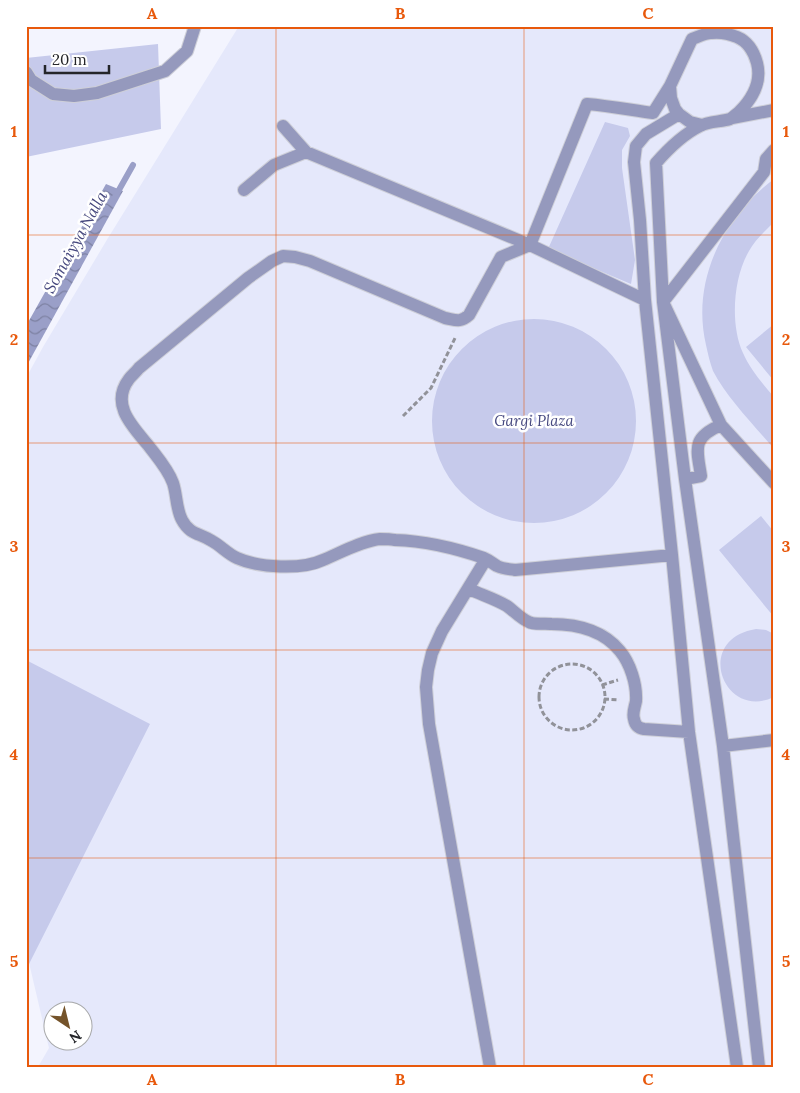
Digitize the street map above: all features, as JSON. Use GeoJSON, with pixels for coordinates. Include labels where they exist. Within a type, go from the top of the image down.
{"type":"FeatureCollection","features":[{"type":"Feature","properties":{"kind":"street"},"geometry":{"type":"LineString","coordinates":[[26,72],[31,80],[53,94],[74,96],[97,93],[165,71],[187,51],[195,26]]}},
{"type":"Feature","properties":{"kind":"street"},"geometry":{"type":"LineString","coordinates":[[672,555],[515,570],[503,568],[486,559],[460,550],[406,540],[380,539],[360,544],[314,564],[293,567],[261,565],[237,558],[211,540],[196,534],[181,519],[173,484],[168,473],[124,413],[122,394],[124,386],[139,368],[248,278],[272,261],[283,256],[310,260],[446,318],[464,320],[469,316],[501,257],[530,245],[588,104],[653,112],[670,86],[698,26]]}},
{"type":"Feature","properties":{"kind":"street"},"geometry":{"type":"LineString","coordinates":[[692,39],[710,32],[724,33],[738,37],[748,44],[755,55],[758,77],[754,94],[746,105],[732,118]]}},
{"type":"Feature","properties":{"kind":"street"},"geometry":{"type":"LineString","coordinates":[[670,86],[671,98],[679,114],[690,122],[702,125]]}},
{"type":"Feature","properties":{"kind":"street"},"geometry":{"type":"LineString","coordinates":[[759,1067],[723,746],[685,479],[663,302],[656,163],[681,137],[702,125],[774,110]]}},
{"type":"Feature","properties":{"kind":"street"},"geometry":{"type":"LineString","coordinates":[[679,114],[646,134],[636,146],[634,162],[645,300],[689,732],[737,1067]]}},
{"type":"Feature","properties":{"kind":"street"},"geometry":{"type":"LineString","coordinates":[[283,126],[306,152],[530,245],[645,300]]}},
{"type":"Feature","properties":{"kind":"street"},"geometry":{"type":"LineString","coordinates":[[663,302],[764,172],[766,159],[774,150]]}},
{"type":"Feature","properties":{"kind":"street"},"geometry":{"type":"LineString","coordinates":[[244,190],[274,165],[306,152]]}},
{"type":"Feature","properties":{"kind":"street"},"geometry":{"type":"LineString","coordinates":[[663,302],[721,425],[774,483]]}},
{"type":"Feature","properties":{"kind":"street"},"geometry":{"type":"LineString","coordinates":[[685,479],[701,476],[697,450],[698,443],[708,432],[721,425]]}},
{"type":"Feature","properties":{"kind":"street"},"geometry":{"type":"LineString","coordinates":[[486,559],[442,631],[432,653],[426,687],[428,724],[490,1067]]}},
{"type":"Feature","properties":{"kind":"street"},"geometry":{"type":"LineString","coordinates":[[469,589],[498,601],[530,623],[573,625],[605,638],[620,651],[629,665],[636,693],[633,716],[635,724],[639,728],[644,729],[689,732]]}},
{"type":"Feature","properties":{"kind":"street"},"geometry":{"type":"LineString","coordinates":[[723,746],[774,740]]}},
{"type":"Feature","properties":{"kind":"path"},"geometry":{"type":"LineString","coordinates":[[403,416],[431,388],[464,320]]}},
{"type":"Feature","properties":{"kind":"path"},"geometry":{"type":"LineString","coordinates":[[577,664],[584,666],[595,674],[602,685],[604,699],[600,712],[592,723],[579,729],[566,729],[548,720],[541,708],[539,695],[543,681],[551,671],[564,665],[577,664]]}},
{"type":"Feature","properties":{"kind":"shaded area"},"geometry":{"type":"Polygon","coordinates":[[[239,26],[774,26],[774,1067],[38,1067],[48,1050],[92,1050],[92,1000],[42,1000],[42,1018],[26,950],[26,378],[43,347],[239,26]]]}},
{"type":"Feature","properties":{"kind":"green space"},"geometry":{"type":"Polygon","coordinates":[[[158,44],[161,129],[26,157],[26,58],[158,44]]]}},
{"type":"Feature","properties":{"kind":"green space"},"geometry":{"type":"Polygon","coordinates":[[[605,122],[628,128],[630,136],[622,150],[622,168],[635,260],[631,284],[548,249],[605,122]]]}},
{"type":"Feature","properties":{"kind":"green space"},"geometry":{"type":"Polygon","coordinates":[[[774,179],[774,222],[754,243],[739,274],[735,316],[736,329],[743,353],[753,370],[774,397],[774,449],[733,401],[713,371],[706,345],[703,297],[707,274],[715,252],[726,231],[756,194],[774,179]]]}},
{"type":"Feature","properties":{"kind":"green space","name":"Gargi Plaza"},"geometry":{"type":"Polygon","coordinates":[[[524,319],[544,319],[564,323],[582,331],[599,342],[613,356],[624,373],[632,391],[636,421],[632,451],[624,469],[613,486],[599,500],[582,511],[564,519],[544,523],[524,523],[504,519],[486,511],[469,500],[455,486],[444,469],[436,451],[432,431],[432,411],[436,391],[444,373],[455,356],[469,342],[486,331],[504,323],[524,319]]]}},
{"type":"Feature","properties":{"kind":"green space"},"geometry":{"type":"Polygon","coordinates":[[[774,324],[774,381],[746,347],[774,324]]]}},
{"type":"Feature","properties":{"kind":"green space"},"geometry":{"type":"Polygon","coordinates":[[[761,516],[774,532],[774,617],[719,550],[761,516]]]}},
{"type":"Feature","properties":{"kind":"green space"},"geometry":{"type":"Polygon","coordinates":[[[756,629],[766,630],[774,634],[774,697],[756,701],[741,698],[729,689],[722,676],[721,661],[725,647],[737,636],[756,629]]]}},
{"type":"Feature","properties":{"kind":"green space"},"geometry":{"type":"Polygon","coordinates":[[[26,660],[150,724],[29,964],[26,950],[26,660]]]}},
{"type":"Feature","properties":{"kind":"water"},"geometry":{"type":"Polygon","coordinates":[[[106,184],[123,191],[26,367],[26,326],[106,184]]]}},
{"type":"Feature","properties":{"kind":"waterway","name":"Somaiyya Nalla"},"geometry":{"type":"LineString","coordinates":[[115,197],[133,165]]}}]}
